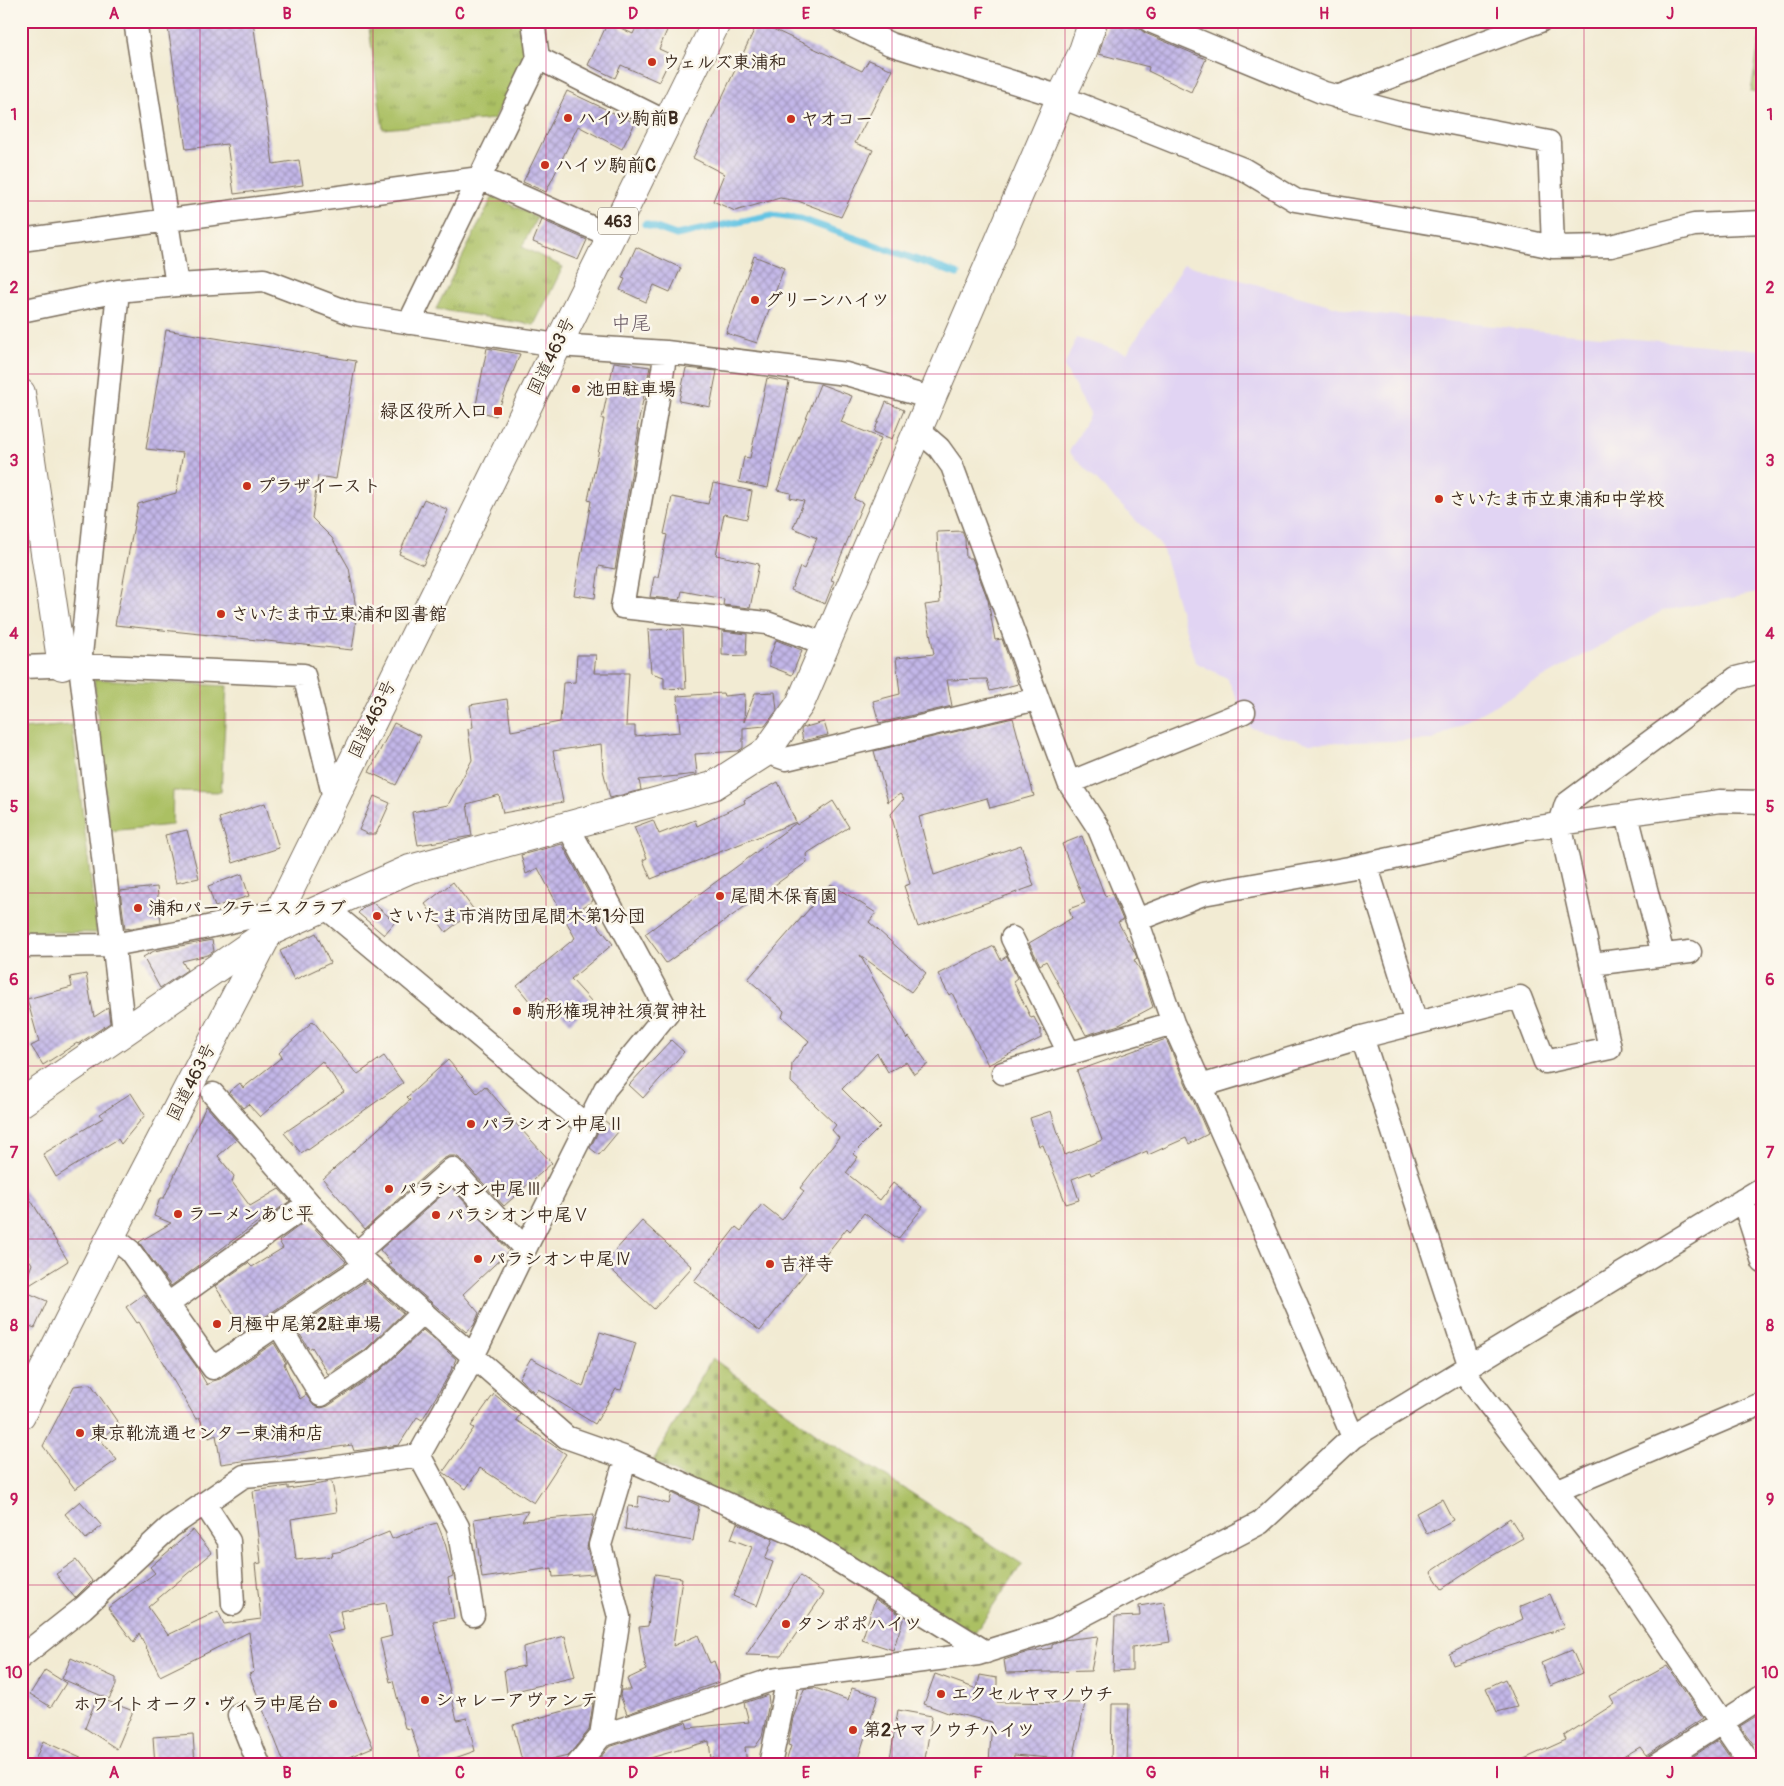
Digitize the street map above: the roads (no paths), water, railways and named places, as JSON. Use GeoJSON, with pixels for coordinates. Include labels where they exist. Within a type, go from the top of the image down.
{"type":"FeatureCollection","features":[{"type":"Feature","properties":{"kind":"main road","name":"国道463号"},"geometry":{"type":"LineString","coordinates":[[21,1414],[111,1236],[205,1086],[274,922],[717,21]]}},
{"type":"Feature","properties":{"kind":"main road"},"geometry":{"type":"LineString","coordinates":[[21,1103],[124,1032],[274,922],[325,907],[410,869],[713,786],[766,752],[800,704],[1061,97],[1082,54],[1093,21]]}},
{"type":"Feature","properties":{"kind":"main road"},"geometry":{"type":"LineString","coordinates":[[21,393],[28,492],[71,665]]}},
{"type":"Feature","properties":{"kind":"street"},"geometry":{"type":"LineString","coordinates":[[135,21],[177,285]]}},
{"type":"Feature","properties":{"kind":"street"},"geometry":{"type":"LineString","coordinates":[[409,323],[538,58],[533,21]]}},
{"type":"Feature","properties":{"kind":"street"},"geometry":{"type":"LineString","coordinates":[[842,21],[890,44],[1061,97],[1243,169],[1295,200],[1482,232],[1553,247],[1611,246],[1694,225],[1763,222]]}},
{"type":"Feature","properties":{"kind":"street"},"geometry":{"type":"LineString","coordinates":[[1150,21],[1324,94],[1398,113],[1549,142],[1553,247]]}},
{"type":"Feature","properties":{"kind":"street"},"geometry":{"type":"LineString","coordinates":[[1337,97],[1540,21]]}},
{"type":"Feature","properties":{"kind":"street"},"geometry":{"type":"LineString","coordinates":[[538,58],[666,122]]}},
{"type":"Feature","properties":{"kind":"street"},"geometry":{"type":"LineString","coordinates":[[21,240],[480,178],[611,236]]}},
{"type":"Feature","properties":{"kind":"street"},"geometry":{"type":"LineString","coordinates":[[21,311],[118,292],[177,285],[264,280],[353,314],[557,344],[666,352],[846,374],[931,398]]}},
{"type":"Feature","properties":{"kind":"street"},"geometry":{"type":"LineString","coordinates":[[118,292],[71,665],[113,945],[124,1032]]}},
{"type":"Feature","properties":{"kind":"street"},"geometry":{"type":"LineString","coordinates":[[666,352],[622,607],[767,623],[826,644]]}},
{"type":"Feature","properties":{"kind":"street"},"geometry":{"type":"LineString","coordinates":[[917,429],[939,448],[952,466],[1069,784],[1099,829],[1137,920],[1173,1023],[1353,1437]]}},
{"type":"Feature","properties":{"kind":"street"},"geometry":{"type":"LineString","coordinates":[[21,667],[71,665],[304,675],[334,798]]}},
{"type":"Feature","properties":{"kind":"street"},"geometry":{"type":"LineString","coordinates":[[1201,1086],[1362,1037],[1520,997],[1545,1062],[1610,1048],[1560,824],[1566,804],[1736,678],[1763,671]]}},
{"type":"Feature","properties":{"kind":"street"},"geometry":{"type":"LineString","coordinates":[[766,752],[786,759],[1037,699]]}},
{"type":"Feature","properties":{"kind":"street"},"geometry":{"type":"LineString","coordinates":[[1069,784],[1244,712]]}},
{"type":"Feature","properties":{"kind":"street"},"geometry":{"type":"LineString","coordinates":[[1137,920],[1204,894],[1366,864],[1525,829],[1720,802],[1763,802]]}},
{"type":"Feature","properties":{"kind":"street"},"geometry":{"type":"LineString","coordinates":[[1626,815],[1663,955]]}},
{"type":"Feature","properties":{"kind":"street"},"geometry":{"type":"LineString","coordinates":[[419,1455],[474,1356],[525,1249],[605,1090],[668,1012],[567,825]]}},
{"type":"Feature","properties":{"kind":"street"},"geometry":{"type":"LineString","coordinates":[[1366,864],[1416,1023]]}},
{"type":"Feature","properties":{"kind":"street"},"geometry":{"type":"LineString","coordinates":[[325,907],[587,1126]]}},
{"type":"Feature","properties":{"kind":"street"},"geometry":{"type":"LineString","coordinates":[[21,946],[113,945],[203,928],[274,922]]}},
{"type":"Feature","properties":{"kind":"street"},"geometry":{"type":"LineString","coordinates":[[1012,938],[1069,1053]]}},
{"type":"Feature","properties":{"kind":"street"},"geometry":{"type":"LineString","coordinates":[[1592,964],[1690,952]]}},
{"type":"Feature","properties":{"kind":"street"},"geometry":{"type":"LineString","coordinates":[[1003,1073],[1173,1023]]}},
{"type":"Feature","properties":{"kind":"street"},"geometry":{"type":"LineString","coordinates":[[1362,1037],[1467,1369],[1556,1491],[1618,1570],[1751,1765]]}},
{"type":"Feature","properties":{"kind":"street"},"geometry":{"type":"LineString","coordinates":[[205,1086],[308,1203],[362,1259],[566,1437],[626,1458],[798,1536],[986,1652]]}},
{"type":"Feature","properties":{"kind":"street"},"geometry":{"type":"LineString","coordinates":[[111,1236],[130,1250],[213,1368],[278,1324],[362,1259],[452,1169],[525,1249]]}},
{"type":"Feature","properties":{"kind":"street"},"geometry":{"type":"LineString","coordinates":[[601,1736],[771,1680],[968,1656],[1055,1630],[1260,1523],[1353,1437],[1763,1188]]}},
{"type":"Feature","properties":{"kind":"street"},"geometry":{"type":"LineString","coordinates":[[1743,1200],[1763,1262]]}},
{"type":"Feature","properties":{"kind":"street"},"geometry":{"type":"LineString","coordinates":[[168,1304],[308,1203]]}},
{"type":"Feature","properties":{"kind":"street"},"geometry":{"type":"LineString","coordinates":[[278,1324],[321,1395],[373,1360],[423,1312]]}},
{"type":"Feature","properties":{"kind":"street"},"geometry":{"type":"LineString","coordinates":[[1556,1491],[1763,1403]]}},
{"type":"Feature","properties":{"kind":"street"},"geometry":{"type":"LineString","coordinates":[[21,1657],[83,1608],[170,1527],[244,1476],[324,1469],[419,1455]]}},
{"type":"Feature","properties":{"kind":"street"},"geometry":{"type":"LineString","coordinates":[[419,1455],[458,1527],[472,1615]]}},
{"type":"Feature","properties":{"kind":"street"},"geometry":{"type":"LineString","coordinates":[[577,1765],[601,1736],[619,1617],[600,1545],[626,1458]]}},
{"type":"Feature","properties":{"kind":"street"},"geometry":{"type":"LineString","coordinates":[[204,1503],[229,1541],[233,1604]]}},
{"type":"Feature","properties":{"kind":"street"},"geometry":{"type":"LineString","coordinates":[[770,1765],[788,1678]]}},
{"type":"Feature","properties":{"kind":"street"},"geometry":{"type":"LineString","coordinates":[[1655,1765],[1763,1696]]}},
{"type":"Feature","properties":{"kind":"street"},"geometry":{"type":"LineString","coordinates":[[238,1715],[259,1765]]}},
{"type":"Feature","properties":{"kind":"waterway"},"geometry":{"type":"LineString","coordinates":[[645,224],[676,235],[772,215],[801,219],[957,274]]}},
{"type":"Feature","properties":{"kind":"place","name":"ウェルズ東浦和"},"geometry":{"type":"Point","coordinates":[652,62]}},
{"type":"Feature","properties":{"kind":"place","name":"ハイツ駒前B"},"geometry":{"type":"Point","coordinates":[568,118]}},
{"type":"Feature","properties":{"kind":"place","name":"ヤオコー"},"geometry":{"type":"Point","coordinates":[791,119]}},
{"type":"Feature","properties":{"kind":"place","name":"ハイツ駒前C"},"geometry":{"type":"Point","coordinates":[545,165]}},
{"type":"Feature","properties":{"kind":"place","name":"グリーンハイツ"},"geometry":{"type":"Point","coordinates":[755,300]}},
{"type":"Feature","properties":{"kind":"place","name":"池田駐車場"},"geometry":{"type":"Point","coordinates":[576,389]}},
{"type":"Feature","properties":{"kind":"place","name":"緑区役所入口"},"geometry":{"type":"Point","coordinates":[498,411]}},
{"type":"Feature","properties":{"kind":"place","name":"プラザイースト"},"geometry":{"type":"Point","coordinates":[247,486]}},
{"type":"Feature","properties":{"kind":"place","name":"さいたま市立東浦和中学校"},"geometry":{"type":"Point","coordinates":[1439,499]}},
{"type":"Feature","properties":{"kind":"place","name":"さいたま市立東浦和図書館"},"geometry":{"type":"Point","coordinates":[221,614]}},
{"type":"Feature","properties":{"kind":"place","name":"尾間木保育園"},"geometry":{"type":"Point","coordinates":[720,896]}},
{"type":"Feature","properties":{"kind":"place","name":"浦和パークテニスクラブ"},"geometry":{"type":"Point","coordinates":[138,908]}},
{"type":"Feature","properties":{"kind":"place","name":"さいたま市消防団尾間木第1分団"},"geometry":{"type":"Point","coordinates":[377,916]}},
{"type":"Feature","properties":{"kind":"place","name":"駒形権現神社須賀神社"},"geometry":{"type":"Point","coordinates":[517,1011]}},
{"type":"Feature","properties":{"kind":"place","name":"パラシオン中尾Ⅱ"},"geometry":{"type":"Point","coordinates":[471,1124]}},
{"type":"Feature","properties":{"kind":"place","name":"パラシオン中尾Ⅲ"},"geometry":{"type":"Point","coordinates":[389,1189]}},
{"type":"Feature","properties":{"kind":"place","name":"ラーメンあじ平"},"geometry":{"type":"Point","coordinates":[178,1214]}},
{"type":"Feature","properties":{"kind":"place","name":"パラシオン中尾Ⅴ"},"geometry":{"type":"Point","coordinates":[436,1215]}},
{"type":"Feature","properties":{"kind":"place","name":"パラシオン中尾Ⅳ"},"geometry":{"type":"Point","coordinates":[478,1259]}},
{"type":"Feature","properties":{"kind":"place","name":"吉祥寺"},"geometry":{"type":"Point","coordinates":[770,1264]}},
{"type":"Feature","properties":{"kind":"place","name":"月極中尾第2駐車場"},"geometry":{"type":"Point","coordinates":[217,1324]}},
{"type":"Feature","properties":{"kind":"place","name":"東京靴流通センター東浦和店"},"geometry":{"type":"Point","coordinates":[80,1433]}},
{"type":"Feature","properties":{"kind":"place","name":"タンポポハイツ"},"geometry":{"type":"Point","coordinates":[786,1624]}},
{"type":"Feature","properties":{"kind":"place","name":"エクセルヤマノウチ"},"geometry":{"type":"Point","coordinates":[941,1694]}},
{"type":"Feature","properties":{"kind":"place","name":"シャレーアヴァンテ"},"geometry":{"type":"Point","coordinates":[425,1700]}},
{"type":"Feature","properties":{"kind":"place","name":"ホワイトオーク・ヴィラ中尾台"},"geometry":{"type":"Point","coordinates":[333,1704]}},
{"type":"Feature","properties":{"kind":"place","name":"第2ヤマノウチハイツ"},"geometry":{"type":"Point","coordinates":[853,1730]}},
{"type":"Feature","properties":{"kind":"district","name":"中尾"},"geometry":{"type":"Point","coordinates":[631,323]}}]}
